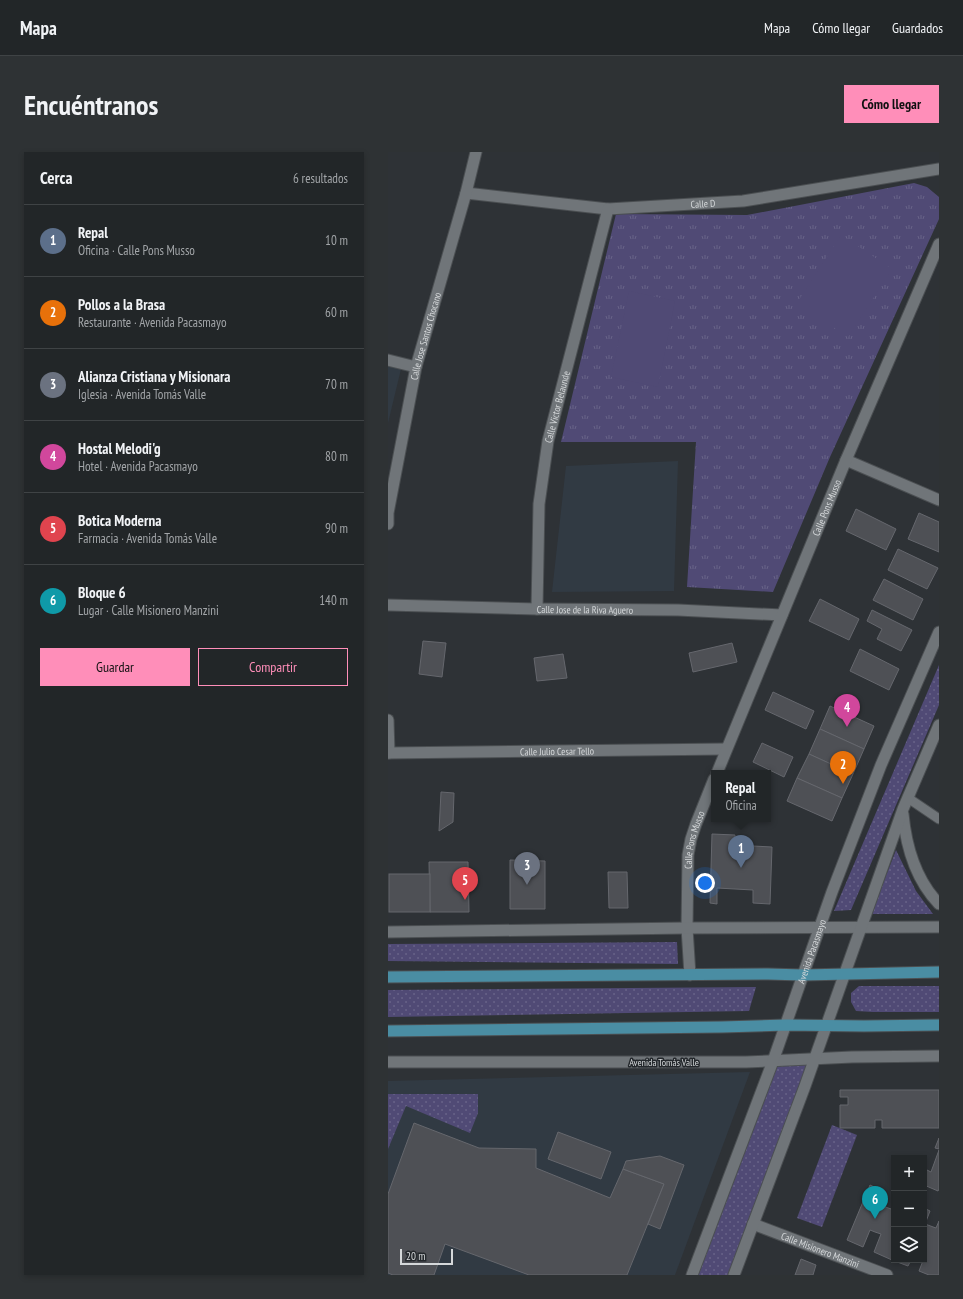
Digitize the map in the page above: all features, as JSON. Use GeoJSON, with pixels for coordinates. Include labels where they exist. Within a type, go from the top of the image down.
{"type":"FeatureCollection","features":[{"type":"Feature","properties":{"kind":"main road"},"geometry":{"type":"LineString","coordinates":[[388,978],[690,974],[803,975],[939,972]]}},
{"type":"Feature","properties":{"kind":"main road"},"geometry":{"type":"LineString","coordinates":[[388,1031],[786,1025],[939,1025]]}},
{"type":"Feature","properties":{"kind":"street","name":"Calle Jose Santos Chocano"},"geometry":{"type":"LineString","coordinates":[[388,524],[388,514],[416,367],[466,193],[476,152]]}},
{"type":"Feature","properties":{"kind":"street","name":"Calle D"},"geometry":{"type":"LineString","coordinates":[[466,193],[608,209],[743,201],[939,169]]}},
{"type":"Feature","properties":{"kind":"street","name":"Calle Victor Belaunde"},"geometry":{"type":"LineString","coordinates":[[537,609],[539,504],[548,441],[608,209]]}},
{"type":"Feature","properties":{"kind":"street","name":"Calle Pons Musso"},"geometry":{"type":"LineString","coordinates":[[717,770],[846,460],[939,244]]}},
{"type":"Feature","properties":{"kind":"street"},"geometry":{"type":"LineString","coordinates":[[388,360],[416,367]]}},
{"type":"Feature","properties":{"kind":"street"},"geometry":{"type":"LineString","coordinates":[[846,460],[939,500]]}},
{"type":"Feature","properties":{"kind":"street","name":"Calle Jose de la Riva Aguero"},"geometry":{"type":"LineString","coordinates":[[388,605],[537,609],[678,610],[782,615]]}},
{"type":"Feature","properties":{"kind":"street","name":"Avenida Pacasmayo"},"geometry":{"type":"LineString","coordinates":[[692,1275],[786,1025],[819,928],[882,765],[939,632]]}},
{"type":"Feature","properties":{"kind":"street"},"geometry":{"type":"LineString","coordinates":[[388,720],[388,753]]}},
{"type":"Feature","properties":{"kind":"street"},"geometry":{"type":"LineString","coordinates":[[734,1275],[845,974],[903,809],[939,725]]}},
{"type":"Feature","properties":{"kind":"street","name":"Calle Julio Cesar Tello"},"geometry":{"type":"LineString","coordinates":[[388,753],[726,749]]}},
{"type":"Feature","properties":{"kind":"street","name":"Calle Pons Musso"},"geometry":{"type":"LineString","coordinates":[[690,974],[687,928],[688,855],[691,838],[711,787]]}},
{"type":"Feature","properties":{"kind":"street"},"geometry":{"type":"LineString","coordinates":[[903,809],[904,829],[908,848],[915,867],[924,884],[939,904]]}},
{"type":"Feature","properties":{"kind":"street"},"geometry":{"type":"LineString","coordinates":[[388,932],[687,928],[939,928]]}},
{"type":"Feature","properties":{"kind":"street","name":"Avenida Tomás Valle"},"geometry":{"type":"LineString","coordinates":[[388,1062],[746,1062],[939,1056]]}},
{"type":"Feature","properties":{"kind":"street","name":"Calle Misionero Manzini"},"geometry":{"type":"LineString","coordinates":[[753,1224],[887,1275]]}},
{"type":"Feature","properties":{"kind":"lane"},"geometry":{"type":"LineString","coordinates":[[908,798],[939,819]]}},
{"type":"Feature","properties":{"kind":"shaded area"},"geometry":{"type":"Polygon","coordinates":[[[388,366],[401,369],[388,423],[388,366]]]}},
{"type":"Feature","properties":{"kind":"shaded area"},"geometry":{"type":"Polygon","coordinates":[[[678,461],[674,591],[552,592],[566,466],[678,461]]]}},
{"type":"Feature","properties":{"kind":"shaded area"},"geometry":{"type":"Polygon","coordinates":[[[750,1072],[675,1275],[388,1275],[388,1081],[750,1072]]]}},
{"type":"Feature","properties":{"kind":"green space"},"geometry":{"type":"Polygon","coordinates":[[[914,183],[927,187],[939,197],[939,219],[830,457],[773,592],[687,587],[696,442],[561,442],[616,214],[747,215],[914,183]]]}},
{"type":"Feature","properties":{"kind":"green space"},"geometry":{"type":"Polygon","coordinates":[[[841,235],[892,269],[848,337],[797,303],[841,235]]]}},
{"type":"Feature","properties":{"kind":"green space"},"geometry":{"type":"Polygon","coordinates":[[[629,291],[675,301],[658,387],[611,377],[629,291]]]}},
{"type":"Feature","properties":{"kind":"green space"},"geometry":{"type":"Polygon","coordinates":[[[939,665],[939,705],[851,910],[834,911],[939,665]]]}},
{"type":"Feature","properties":{"kind":"green space"},"geometry":{"type":"Polygon","coordinates":[[[896,850],[916,891],[933,914],[871,914],[896,850]]]}},
{"type":"Feature","properties":{"kind":"green space"},"geometry":{"type":"Polygon","coordinates":[[[677,942],[678,964],[388,961],[388,944],[677,942]]]}},
{"type":"Feature","properties":{"kind":"green space"},"geometry":{"type":"Polygon","coordinates":[[[859,986],[939,986],[939,1012],[856,1011],[851,1002],[851,993],[859,986]]]}},
{"type":"Feature","properties":{"kind":"green space"},"geometry":{"type":"Polygon","coordinates":[[[756,987],[749,1011],[388,1017],[388,990],[756,987]]]}},
{"type":"Feature","properties":{"kind":"green space"},"geometry":{"type":"Polygon","coordinates":[[[773,1061],[813,1064],[733,1275],[692,1275],[773,1061]]]}},
{"type":"Feature","properties":{"kind":"green space"},"geometry":{"type":"Polygon","coordinates":[[[388,1094],[478,1094],[478,1113],[470,1133],[406,1106],[388,1149],[388,1094]]]}},
{"type":"Feature","properties":{"kind":"green space"},"geometry":{"type":"Polygon","coordinates":[[[832,1125],[857,1135],[822,1227],[797,1218],[832,1125]]]}},
{"type":"Feature","properties":{"kind":"building"},"geometry":{"type":"Polygon","coordinates":[[[856,509],[896,529],[886,550],[846,531],[856,509]]]}},
{"type":"Feature","properties":{"kind":"building"},"geometry":{"type":"Polygon","coordinates":[[[919,513],[939,522],[939,552],[908,539],[919,513]]]}},
{"type":"Feature","properties":{"kind":"building"},"geometry":{"type":"Polygon","coordinates":[[[898,549],[938,568],[927,589],[888,570],[898,549]]]}},
{"type":"Feature","properties":{"kind":"building"},"geometry":{"type":"Polygon","coordinates":[[[884,579],[923,599],[913,620],[873,600],[884,579]]]}},
{"type":"Feature","properties":{"kind":"building"},"geometry":{"type":"Polygon","coordinates":[[[820,599],[859,619],[849,640],[809,621],[820,599]]]}},
{"type":"Feature","properties":{"kind":"building"},"geometry":{"type":"Polygon","coordinates":[[[872,610],[912,630],[901,651],[877,639],[882,629],[867,621],[872,610]]]}},
{"type":"Feature","properties":{"kind":"building"},"geometry":{"type":"Polygon","coordinates":[[[423,641],[446,643],[442,677],[419,674],[423,641]]]}},
{"type":"Feature","properties":{"kind":"building"},"geometry":{"type":"Polygon","coordinates":[[[732,643],[737,662],[693,672],[689,653],[732,643]]]}},
{"type":"Feature","properties":{"kind":"building"},"geometry":{"type":"Polygon","coordinates":[[[860,649],[899,669],[889,690],[850,671],[860,649]]]}},
{"type":"Feature","properties":{"kind":"building"},"geometry":{"type":"Polygon","coordinates":[[[563,654],[567,678],[537,681],[534,658],[563,654]]]}},
{"type":"Feature","properties":{"kind":"building"},"geometry":{"type":"Polygon","coordinates":[[[773,692],[814,711],[806,729],[765,710],[773,692]]]}},
{"type":"Feature","properties":{"kind":"building"},"geometry":{"type":"Polygon","coordinates":[[[830,706],[874,726],[864,749],[820,729],[830,706]]]}},
{"type":"Feature","properties":{"kind":"building"},"geometry":{"type":"Polygon","coordinates":[[[820,729],[864,749],[853,774],[809,754],[820,729]]]}},
{"type":"Feature","properties":{"kind":"building"},"geometry":{"type":"Polygon","coordinates":[[[762,743],[793,757],[784,777],[753,762],[762,743]]]}},
{"type":"Feature","properties":{"kind":"building"},"geometry":{"type":"Polygon","coordinates":[[[809,754],[853,774],[842,798],[797,778],[809,754]]]}},
{"type":"Feature","properties":{"kind":"building"},"geometry":{"type":"Polygon","coordinates":[[[797,778],[842,798],[832,821],[787,801],[797,778]]]}},
{"type":"Feature","properties":{"kind":"building"},"geometry":{"type":"Polygon","coordinates":[[[441,792],[454,793],[453,822],[439,831],[441,792]]]}},
{"type":"Feature","properties":{"kind":"building"},"geometry":{"type":"Polygon","coordinates":[[[712,834],[735,835],[734,845],[772,847],[770,904],[753,903],[753,890],[717,888],[717,904],[710,903],[712,834]]]}},
{"type":"Feature","properties":{"kind":"building"},"geometry":{"type":"Polygon","coordinates":[[[510,860],[545,861],[545,909],[510,909],[510,860]]]}},
{"type":"Feature","properties":{"kind":"building"},"geometry":{"type":"Polygon","coordinates":[[[429,862],[468,862],[469,912],[430,912],[429,862]]]}},
{"type":"Feature","properties":{"kind":"building"},"geometry":{"type":"Polygon","coordinates":[[[608,872],[627,872],[628,908],[609,908],[608,872]]]}},
{"type":"Feature","properties":{"kind":"building"},"geometry":{"type":"Polygon","coordinates":[[[389,874],[430,874],[430,912],[389,912],[389,874]]]}},
{"type":"Feature","properties":{"kind":"building"},"geometry":{"type":"Polygon","coordinates":[[[840,1090],[939,1090],[939,1128],[882,1128],[882,1120],[875,1120],[875,1128],[840,1128],[840,1105],[848,1105],[848,1097],[840,1097],[840,1090]]]}},
{"type":"Feature","properties":{"kind":"building"},"geometry":{"type":"Polygon","coordinates":[[[414,1123],[479,1148],[536,1149],[536,1168],[610,1198],[623,1169],[664,1184],[627,1275],[529,1275],[445,1244],[434,1275],[393,1275],[388,1273],[388,1194],[414,1123]]]}},
{"type":"Feature","properties":{"kind":"building"},"geometry":{"type":"Polygon","coordinates":[[[558,1132],[611,1152],[601,1179],[548,1159],[558,1132]]]}},
{"type":"Feature","properties":{"kind":"building"},"geometry":{"type":"Polygon","coordinates":[[[939,1138],[939,1149],[935,1148],[939,1138]]]}},
{"type":"Feature","properties":{"kind":"building"},"geometry":{"type":"Polygon","coordinates":[[[939,1150],[938,1191],[927,1186],[927,1170],[931,1172],[939,1150]]]}},
{"type":"Feature","properties":{"kind":"building"},"geometry":{"type":"Polygon","coordinates":[[[660,1156],[684,1165],[660,1229],[648,1224],[664,1184],[623,1169],[626,1161],[660,1156]]]}},
{"type":"Feature","properties":{"kind":"building"},"geometry":{"type":"Polygon","coordinates":[[[870,1185],[885,1192],[880,1205],[891,1209],[891,1260],[874,1252],[881,1234],[870,1230],[863,1247],[847,1240],[870,1185]]]}},
{"type":"Feature","properties":{"kind":"building"},"geometry":{"type":"Polygon","coordinates":[[[927,1210],[930,1211],[927,1219],[927,1210]]]}},
{"type":"Feature","properties":{"kind":"building"},"geometry":{"type":"Polygon","coordinates":[[[939,1221],[939,1275],[929,1275],[919,1271],[922,1263],[927,1263],[927,1225],[936,1228],[939,1221]]]}},
{"type":"Feature","properties":{"kind":"building"},"geometry":{"type":"Polygon","coordinates":[[[801,1259],[816,1265],[813,1275],[795,1275],[801,1259]]]}},
{"type":"Feature","properties":{"kind":"building"},"geometry":{"type":"Polygon","coordinates":[[[900,1263],[910,1263],[908,1266],[900,1263]]]}},
{"type":"Feature","properties":{"kind":"place","name":"Hostal Melodi'g"},"geometry":{"type":"Point","coordinates":[847,727]}},
{"type":"Feature","properties":{"kind":"place","name":"Pollos a la Brasa"},"geometry":{"type":"Point","coordinates":[843,784]}},
{"type":"Feature","properties":{"kind":"place","name":"Repal"},"geometry":{"type":"Point","coordinates":[741,868]}},
{"type":"Feature","properties":{"kind":"place","name":"Alianza Cristiana y Misionara"},"geometry":{"type":"Point","coordinates":[527,885]}},
{"type":"Feature","properties":{"kind":"place","name":"Botica Moderna"},"geometry":{"type":"Point","coordinates":[465,900]}},
{"type":"Feature","properties":{"kind":"place","name":"Bloque 6"},"geometry":{"type":"Point","coordinates":[875,1219]}}]}
